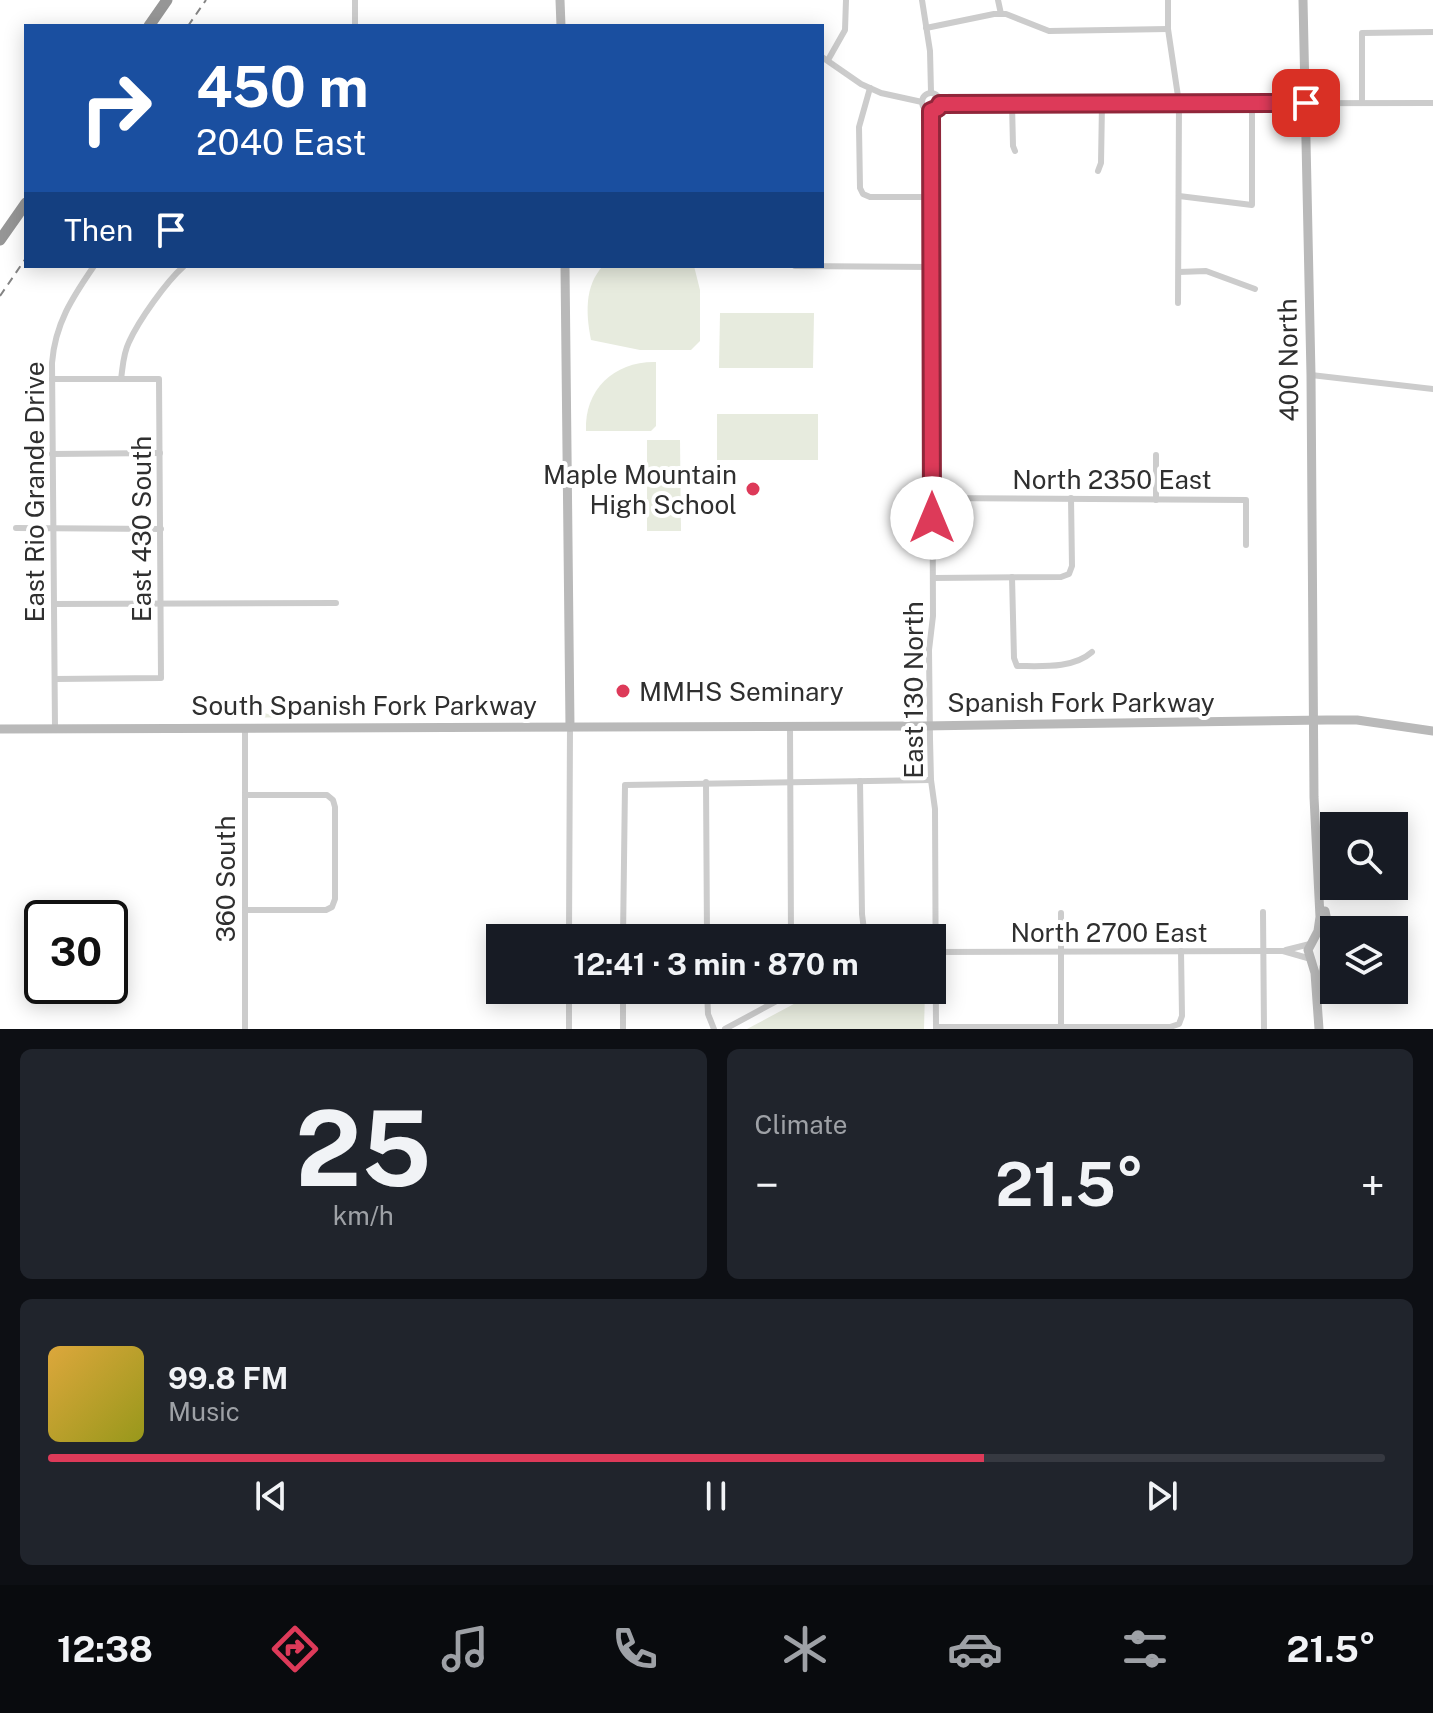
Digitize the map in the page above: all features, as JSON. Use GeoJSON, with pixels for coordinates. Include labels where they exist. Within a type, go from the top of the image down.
{"type":"FeatureCollection","features":[{"type":"Feature","properties":{"kind":"highway"},"geometry":{"type":"LineString","coordinates":[[150,24],[167,0]]}},
{"type":"Feature","properties":{"kind":"highway"},"geometry":{"type":"LineString","coordinates":[[0,240],[24,206]]}},
{"type":"Feature","properties":{"kind":"street"},"geometry":{"type":"LineString","coordinates":[[355,0],[355,24]]}},
{"type":"Feature","properties":{"kind":"street"},"geometry":{"type":"LineString","coordinates":[[560,0],[561,24]]}},
{"type":"Feature","properties":{"kind":"street"},"geometry":{"type":"LineString","coordinates":[[846,0],[845,30],[825,58],[870,88],[922,102]]}},
{"type":"Feature","properties":{"kind":"street"},"geometry":{"type":"LineString","coordinates":[[922,0],[930,51],[931,92]]}},
{"type":"Feature","properties":{"kind":"street"},"geometry":{"type":"LineString","coordinates":[[998,0],[1001,14]]}},
{"type":"Feature","properties":{"kind":"street"},"geometry":{"type":"LineString","coordinates":[[1168,0],[1168,29],[1179,103],[1178,303]]}},
{"type":"Feature","properties":{"kind":"street","name":"400 North"},"geometry":{"type":"LineString","coordinates":[[1303,0],[1311,375],[1314,815],[1320,917],[1318,931],[1311,943]]}},
{"type":"Feature","properties":{"kind":"street"},"geometry":{"type":"LineString","coordinates":[[926,28],[1001,14],[1049,31],[1168,29]]}},
{"type":"Feature","properties":{"kind":"street"},"geometry":{"type":"LineString","coordinates":[[1362,103],[1362,33],[1433,32]]}},
{"type":"Feature","properties":{"kind":"street"},"geometry":{"type":"LineString","coordinates":[[870,88],[859,127],[860,188],[863,194],[870,197],[931,197]]}},
{"type":"Feature","properties":{"kind":"street"},"geometry":{"type":"LineString","coordinates":[[922,102],[931,92]]}},
{"type":"Feature","properties":{"kind":"street"},"geometry":{"type":"LineString","coordinates":[[931,92],[938,96],[940,104]]}},
{"type":"Feature","properties":{"kind":"street"},"geometry":{"type":"LineString","coordinates":[[922,102],[931,111],[940,104]]}},
{"type":"Feature","properties":{"kind":"street"},"geometry":{"type":"LineString","coordinates":[[1179,196],[1252,205],[1252,103]]}},
{"type":"Feature","properties":{"kind":"street"},"geometry":{"type":"LineString","coordinates":[[940,104],[1433,103]]}},
{"type":"Feature","properties":{"kind":"street"},"geometry":{"type":"LineString","coordinates":[[1012,104],[1015,151]]}},
{"type":"Feature","properties":{"kind":"street"},"geometry":{"type":"LineString","coordinates":[[1098,171],[1101,163],[1102,104]]}},
{"type":"Feature","properties":{"kind":"street","name":"East 130 North"},"geometry":{"type":"LineString","coordinates":[[931,111],[933,616],[929,650],[931,780],[935,809],[934,924]]}},
{"type":"Feature","properties":{"kind":"street"},"geometry":{"type":"LineString","coordinates":[[824,266],[931,267]]}},
{"type":"Feature","properties":{"kind":"street","name":"East Rio Grande Drive"},"geometry":{"type":"LineString","coordinates":[[55,728],[53,343],[67,306],[93,268]]}},
{"type":"Feature","properties":{"kind":"street"},"geometry":{"type":"LineString","coordinates":[[52,379],[121,379],[129,340],[182,268]]}},
{"type":"Feature","properties":{"kind":"street"},"geometry":{"type":"LineString","coordinates":[[565,268],[569,924]]}},
{"type":"Feature","properties":{"kind":"street"},"geometry":{"type":"LineString","coordinates":[[1179,272],[1206,271],[1255,289]]}},
{"type":"Feature","properties":{"kind":"street"},"geometry":{"type":"LineString","coordinates":[[1311,375],[1433,389]]}},
{"type":"Feature","properties":{"kind":"street","name":"East 430 South"},"geometry":{"type":"LineString","coordinates":[[55,679],[161,678],[159,379],[121,379]]}},
{"type":"Feature","properties":{"kind":"street"},"geometry":{"type":"LineString","coordinates":[[52,454],[160,453]]}},
{"type":"Feature","properties":{"kind":"street"},"geometry":{"type":"LineString","coordinates":[[1156,455],[1156,500]]}},
{"type":"Feature","properties":{"kind":"street","name":"North 2350 East"},"geometry":{"type":"LineString","coordinates":[[932,498],[1246,500],[1246,545]]}},
{"type":"Feature","properties":{"kind":"street"},"geometry":{"type":"LineString","coordinates":[[933,578],[1061,577],[1069,574],[1072,566],[1071,498]]}},
{"type":"Feature","properties":{"kind":"street"},"geometry":{"type":"LineString","coordinates":[[16,528],[161,529]]}},
{"type":"Feature","properties":{"kind":"street"},"geometry":{"type":"LineString","coordinates":[[1012,577],[1014,658],[1017,666],[1054,666],[1085,659],[1092,652]]}},
{"type":"Feature","properties":{"kind":"street"},"geometry":{"type":"LineString","coordinates":[[54,604],[336,603]]}},
{"type":"Feature","properties":{"kind":"street","name":"400 North"},"geometry":{"type":"LineString","coordinates":[[1315,720],[1320,829],[1329,916]]}},
{"type":"Feature","properties":{"kind":"street","name":"Spanish Fork Parkway"},"geometry":{"type":"LineString","coordinates":[[728,726],[1357,720],[1433,731]]}},
{"type":"Feature","properties":{"kind":"street","name":"South Spanish Fork Parkway"},"geometry":{"type":"LineString","coordinates":[[0,729],[728,726]]}},
{"type":"Feature","properties":{"kind":"street"},"geometry":{"type":"LineString","coordinates":[[790,727],[791,924]]}},
{"type":"Feature","properties":{"kind":"street","name":"360 South"},"geometry":{"type":"LineString","coordinates":[[245,728],[245,1029]]}},
{"type":"Feature","properties":{"kind":"street"},"geometry":{"type":"LineString","coordinates":[[623,924],[625,785],[931,780]]}},
{"type":"Feature","properties":{"kind":"street"},"geometry":{"type":"LineString","coordinates":[[860,781],[863,924]]}},
{"type":"Feature","properties":{"kind":"street"},"geometry":{"type":"LineString","coordinates":[[706,782],[707,924]]}},
{"type":"Feature","properties":{"kind":"street"},"geometry":{"type":"LineString","coordinates":[[245,795],[324,795],[332,798],[335,804],[335,899],[332,907],[326,910],[245,910]]}},
{"type":"Feature","properties":{"kind":"street"},"geometry":{"type":"LineString","coordinates":[[1263,912],[1264,1029]]}},
{"type":"Feature","properties":{"kind":"street"},"geometry":{"type":"LineString","coordinates":[[1061,913],[1061,1028]]}},
{"type":"Feature","properties":{"kind":"street"},"geometry":{"type":"LineString","coordinates":[[1318,1026],[1312,960],[1308,950],[1311,943],[1320,938]]}},
{"type":"Feature","properties":{"kind":"street","name":"North 2700 East"},"geometry":{"type":"LineString","coordinates":[[1283,951],[1311,943]]}},
{"type":"Feature","properties":{"kind":"street"},"geometry":{"type":"LineString","coordinates":[[936,1028],[1170,1027],[1179,1024],[1182,1016],[1181,951]]}},
{"type":"Feature","properties":{"kind":"street","name":"North 2700 East"},"geometry":{"type":"LineString","coordinates":[[946,952],[1283,951],[1302,954],[1312,960]]}},
{"type":"Feature","properties":{"kind":"street"},"geometry":{"type":"LineString","coordinates":[[1312,960],[1320,962]]}},
{"type":"Feature","properties":{"kind":"street"},"geometry":{"type":"LineString","coordinates":[[1318,1026],[1320,1000]]}},
{"type":"Feature","properties":{"kind":"street"},"geometry":{"type":"LineString","coordinates":[[569,1004],[569,1029]]}},
{"type":"Feature","properties":{"kind":"street"},"geometry":{"type":"LineString","coordinates":[[623,1004],[623,1029]]}},
{"type":"Feature","properties":{"kind":"street"},"geometry":{"type":"LineString","coordinates":[[708,1004],[714,1029]]}},
{"type":"Feature","properties":{"kind":"street"},"geometry":{"type":"LineString","coordinates":[[725,1029],[770,1004]]}},
{"type":"Feature","properties":{"kind":"street","name":"East 130 North"},"geometry":{"type":"LineString","coordinates":[[935,1004],[936,1028]]}},
{"type":"Feature","properties":{"kind":"shaded area"},"geometry":{"type":"Polygon","coordinates":[[[602,268],[694,268],[700,290],[700,341],[691,350],[640,350],[591,340],[588,311],[592,282],[602,268]]]}},
{"type":"Feature","properties":{"kind":"shaded area"},"geometry":{"type":"Polygon","coordinates":[[[720,313],[814,313],[813,368],[719,368],[720,313]]]}},
{"type":"Feature","properties":{"kind":"shaded area"},"geometry":{"type":"Polygon","coordinates":[[[656,362],[656,426],[651,431],[586,431],[590,402],[605,380],[627,366],[656,362]]]}},
{"type":"Feature","properties":{"kind":"shaded area"},"geometry":{"type":"Polygon","coordinates":[[[717,414],[818,414],[818,460],[717,460],[717,414]]]}},
{"type":"Feature","properties":{"kind":"shaded area"},"geometry":{"type":"Polygon","coordinates":[[[647,440],[680,440],[681,531],[647,531],[647,440]]]}},
{"type":"Feature","properties":{"kind":"shaded area"},"geometry":{"type":"Polygon","coordinates":[[[289,706],[289,717],[244,718],[244,707],[268,714],[289,706]]]}},
{"type":"Feature","properties":{"kind":"shaded area"},"geometry":{"type":"Polygon","coordinates":[[[794,1004],[925,1004],[924,1029],[747,1029],[794,1004]]]}},
{"type":"Feature","properties":{"kind":"railway"},"geometry":{"type":"LineString","coordinates":[[189,24],[206,0]]}},
{"type":"Feature","properties":{"kind":"railway"},"geometry":{"type":"LineString","coordinates":[[0,296],[24,261]]}},
{"type":"Feature","properties":{"kind":"place","name":"Maple Mountain High School"},"geometry":{"type":"Point","coordinates":[753,489]}},
{"type":"Feature","properties":{"kind":"place","name":"MMHS Seminary"},"geometry":{"type":"Point","coordinates":[623,691]}},
{"type":"Feature","properties":{"kind":"route"},"geometry":{"type":"LineString","coordinates":[[932,518],[931,111],[940,104],[1306,103]]}}]}
